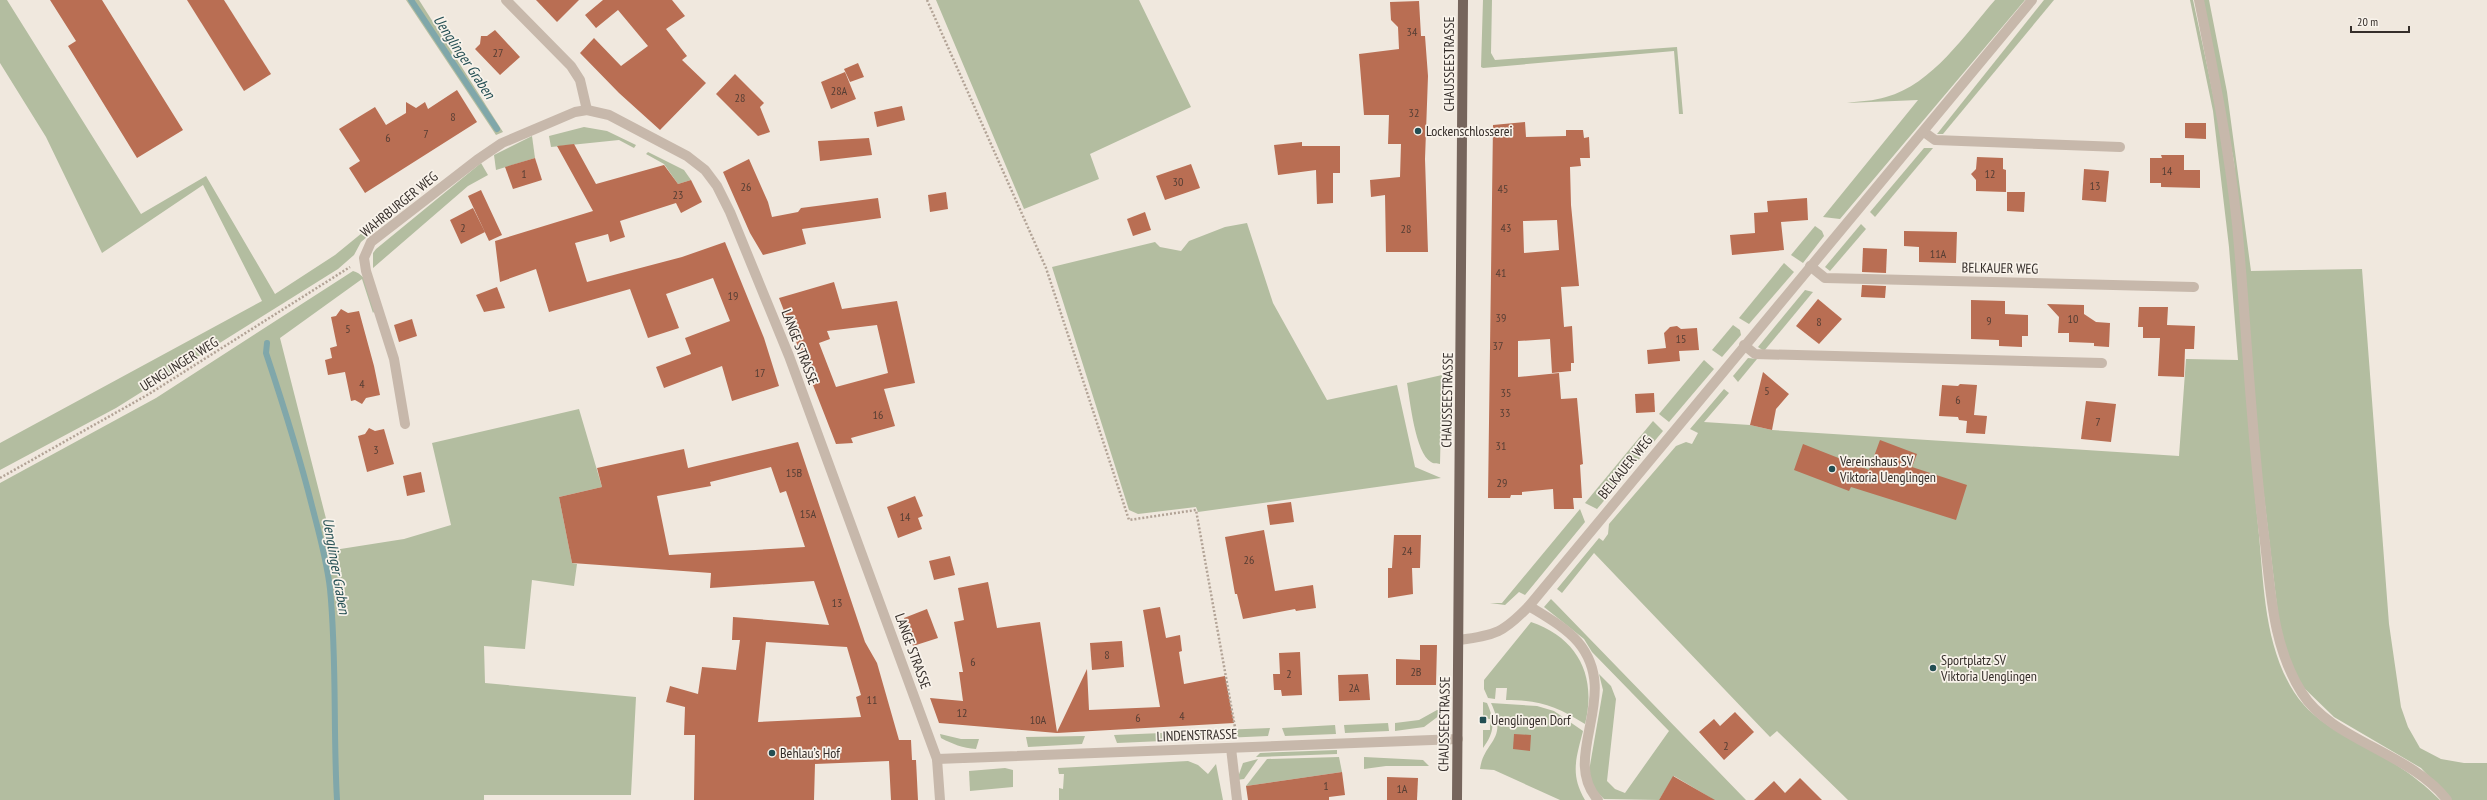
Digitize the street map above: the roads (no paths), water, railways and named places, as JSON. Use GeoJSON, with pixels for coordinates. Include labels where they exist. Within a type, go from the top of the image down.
{"type":"FeatureCollection","features":[{"type":"Feature","properties":{"kind":"main road","name":"CHAUSSEESTRASSE"},"geometry":{"type":"LineString","coordinates":[[1457,800],[1463,0]]}},
{"type":"Feature","properties":{"kind":"street"},"geometry":{"type":"LineString","coordinates":[[506,0],[572,66],[580,80],[587,110]]}},
{"type":"Feature","properties":{"kind":"street","name":"BELKAUER WEG"},"geometry":{"type":"LineString","coordinates":[[1459,640],[1488,636],[1510,626],[1529,606],[1744,345],[1924,132],[2032,0]]}},
{"type":"Feature","properties":{"kind":"street"},"geometry":{"type":"LineString","coordinates":[[2199,0],[2219,99],[2229,159],[2237,225],[2257,481],[2276,631],[2284,660],[2303,695],[2324,717],[2412,768],[2429,781],[2447,800]]}},
{"type":"Feature","properties":{"kind":"street","name":"WAHRBURGER WEG"},"geometry":{"type":"LineString","coordinates":[[405,424],[394,359],[364,258],[371,242],[476,160],[502,143],[556,119],[587,110]]}},
{"type":"Feature","properties":{"kind":"street","name":"LANGE STRASSE"},"geometry":{"type":"LineString","coordinates":[[587,110],[609,115],[687,156],[705,170],[717,186],[730,212],[789,356],[936,759],[940,800]]}},
{"type":"Feature","properties":{"kind":"street"},"geometry":{"type":"LineString","coordinates":[[1924,132],[1935,140],[2120,147]]}},
{"type":"Feature","properties":{"kind":"street","name":"BELKAUER WEG"},"geometry":{"type":"LineString","coordinates":[[1810,266],[1825,278],[2194,287]]}},
{"type":"Feature","properties":{"kind":"street"},"geometry":{"type":"LineString","coordinates":[[1744,345],[1755,354],[2102,363]]}},
{"type":"Feature","properties":{"kind":"street"},"geometry":{"type":"LineString","coordinates":[[1529,606],[1578,641],[1592,663],[1596,693],[1586,749],[1585,770],[1590,791],[1598,800]]}},
{"type":"Feature","properties":{"kind":"street","name":"LINDENSTRASSE"},"geometry":{"type":"LineString","coordinates":[[936,759],[1458,739]]}},
{"type":"Feature","properties":{"kind":"street"},"geometry":{"type":"LineString","coordinates":[[1235,748],[1236,800]]}},
{"type":"Feature","properties":{"kind":"waterway","name":"Uenglinger Graben"},"geometry":{"type":"LineString","coordinates":[[411,0],[497,129]]}},
{"type":"Feature","properties":{"kind":"waterway","name":"Uenglinger Graben"},"geometry":{"type":"LineString","coordinates":[[267,343],[266,353],[302,467],[329,579],[334,668],[337,800]]}},
{"type":"Feature","properties":{"kind":"place","name":"Lockenschlosserei"},"geometry":{"type":"Point","coordinates":[1418,131]}},
{"type":"Feature","properties":{"kind":"place","name":"Vereinshaus SV Viktoria Uenglingen"},"geometry":{"type":"Point","coordinates":[1832,469]}},
{"type":"Feature","properties":{"kind":"place","name":"Sportplatz SV Viktoria Uenglingen"},"geometry":{"type":"Point","coordinates":[1933,668]}},
{"type":"Feature","properties":{"kind":"place","name":"Uenglingen Dorf"},"geometry":{"type":"Point","coordinates":[1483,720]}},
{"type":"Feature","properties":{"kind":"place","name":"Behlau’s Hof"},"geometry":{"type":"Point","coordinates":[772,753]}}]}
